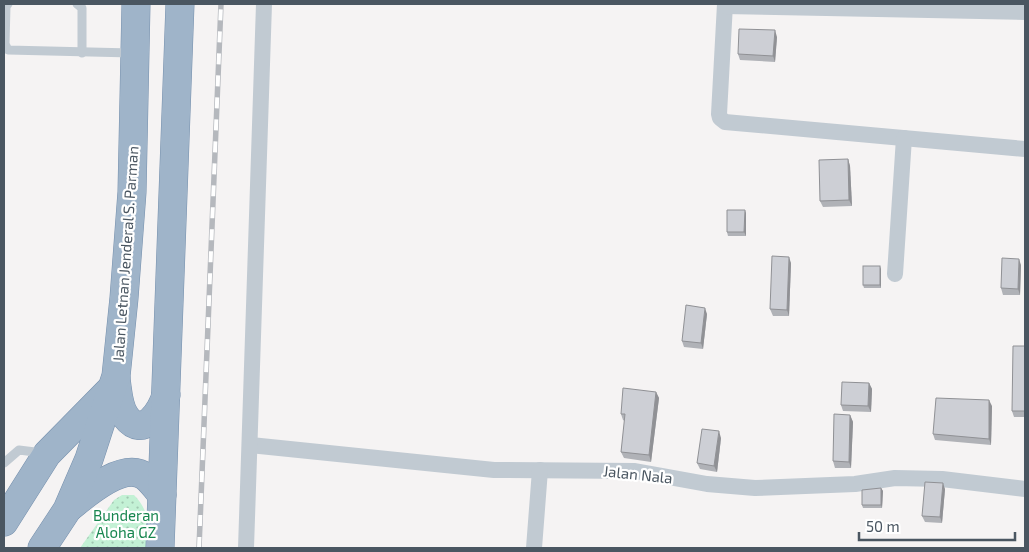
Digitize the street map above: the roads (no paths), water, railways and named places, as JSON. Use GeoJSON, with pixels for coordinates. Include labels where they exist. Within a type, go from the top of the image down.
{"type":"FeatureCollection","features":[{"type":"Feature","properties":{"kind":"highway","name":"Jalan Letnan Jenderal S. Parman"},"geometry":{"type":"LineString","coordinates":[[54,534],[97,439],[113,383],[124,298],[132,192],[136,4]]}},
{"type":"Feature","properties":{"kind":"highway"},"geometry":{"type":"LineString","coordinates":[[160,548],[168,386],[180,4]]}},
{"type":"Feature","properties":{"kind":"highway"},"geometry":{"type":"LineString","coordinates":[[4,522],[47,454],[113,383],[126,417],[131,422],[140,425],[150,422],[161,411],[168,386]]}},
{"type":"Feature","properties":{"kind":"highway"},"geometry":{"type":"LineString","coordinates":[[54,534],[100,484],[122,474],[134,473],[145,476],[162,495]]}},
{"type":"Feature","properties":{"kind":"street"},"geometry":{"type":"LineString","coordinates":[[246,548],[264,4]]}},
{"type":"Feature","properties":{"kind":"street"},"geometry":{"type":"LineString","coordinates":[[1025,12],[725,5],[719,114],[724,122],[1025,149]]}},
{"type":"Feature","properties":{"kind":"street"},"geometry":{"type":"LineString","coordinates":[[894,274],[904,138]]}},
{"type":"Feature","properties":{"kind":"street","name":"Jalan Nala"},"geometry":{"type":"LineString","coordinates":[[250,445],[494,470],[635,471],[707,484],[755,488],[855,484],[895,478],[942,479],[1025,489]]}},
{"type":"Feature","properties":{"kind":"street"},"geometry":{"type":"LineString","coordinates":[[534,548],[540,470]]}},
{"type":"Feature","properties":{"kind":"lane"},"geometry":{"type":"LineString","coordinates":[[8,4],[6,6],[6,52],[134,53]]}},
{"type":"Feature","properties":{"kind":"lane"},"geometry":{"type":"LineString","coordinates":[[77,4],[82,8],[82,52]]}},
{"type":"Feature","properties":{"kind":"lane"},"geometry":{"type":"LineString","coordinates":[[4,463],[19,450],[47,454]]}},
{"type":"Feature","properties":{"kind":"railway"},"geometry":{"type":"LineString","coordinates":[[199,548],[221,4]]}},
{"type":"Feature","properties":{"kind":"park label","name":"Bunderan Aloha GZ"},"geometry":{"type":"Point","coordinates":[126,524]}}]}
